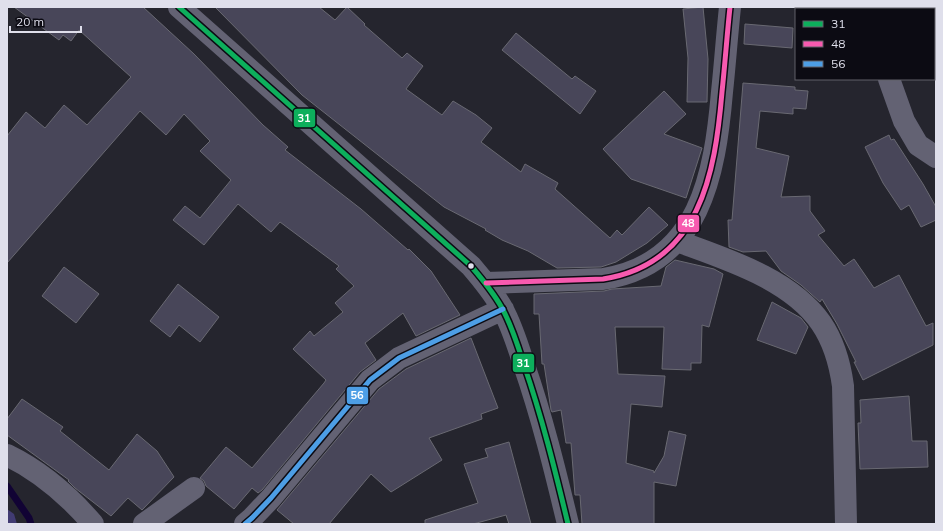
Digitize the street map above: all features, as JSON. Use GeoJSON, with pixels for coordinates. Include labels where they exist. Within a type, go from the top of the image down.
{"type":"FeatureCollection","features":[{"type":"Feature","properties":{"kind":"street"},"geometry":{"type":"LineString","coordinates":[[179,7],[471,266],[486,283],[503,309],[512,329],[538,404],[568,524]]}},
{"type":"Feature","properties":{"kind":"street"},"geometry":{"type":"LineString","coordinates":[[486,283],[603,279],[618,277],[631,273],[650,262],[678,241],[691,222],[701,202],[711,169],[718,134],[730,7]]}},
{"type":"Feature","properties":{"kind":"street"},"geometry":{"type":"LineString","coordinates":[[889,80],[904,121],[918,145],[936,157]]}},
{"type":"Feature","properties":{"kind":"street"},"geometry":{"type":"LineString","coordinates":[[678,241],[751,270],[784,288],[804,303],[822,324],[838,359],[843,386],[846,524]]}},
{"type":"Feature","properties":{"kind":"street"},"geometry":{"type":"LineString","coordinates":[[245,524],[271,498],[370,380],[399,358],[503,309]]}},
{"type":"Feature","properties":{"kind":"street"},"geometry":{"type":"LineString","coordinates":[[7,455],[18,460],[52,484],[93,524]]}},
{"type":"Feature","properties":{"kind":"street"},"geometry":{"type":"LineString","coordinates":[[144,524],[194,488]]}},
{"type":"Feature","properties":{"kind":"shaded area"},"geometry":{"type":"Polygon","coordinates":[[[7,509],[14,514],[17,524],[7,524],[7,509]]]}},
{"type":"Feature","properties":{"kind":"building"},"geometry":{"type":"Polygon","coordinates":[[[14,7],[143,7],[194,54],[263,125],[288,147],[285,150],[361,209],[408,250],[409,249],[431,271],[460,315],[416,336],[403,313],[365,343],[376,360],[360,372],[262,490],[258,493],[252,488],[234,509],[206,486],[204,481],[200,478],[226,447],[252,468],[324,383],[326,380],[293,349],[310,331],[314,336],[343,312],[335,303],[354,286],[336,269],[339,266],[280,222],[271,232],[238,204],[204,245],[173,220],[185,206],[200,218],[231,180],[200,151],[210,141],[184,114],[166,135],[140,111],[7,263],[7,136],[26,112],[45,128],[64,105],[87,125],[131,77],[79,30],[71,41],[63,35],[59,40],[14,7]]]}},
{"type":"Feature","properties":{"kind":"building"},"geometry":{"type":"Polygon","coordinates":[[[215,7],[319,7],[335,20],[347,7],[365,24],[364,25],[402,58],[407,53],[423,66],[406,89],[442,115],[453,101],[476,115],[492,128],[481,142],[521,172],[525,164],[558,183],[555,189],[610,238],[617,230],[622,235],[649,207],[668,225],[647,243],[616,262],[601,267],[557,268],[528,251],[502,240],[485,230],[486,229],[444,207],[302,95],[215,7]]]}},
{"type":"Feature","properties":{"kind":"building"},"geometry":{"type":"Polygon","coordinates":[[[703,7],[708,59],[707,102],[687,102],[688,58],[683,9],[703,7]]]}},
{"type":"Feature","properties":{"kind":"building"},"geometry":{"type":"Polygon","coordinates":[[[745,24],[793,28],[792,48],[744,44],[745,24]]]}},
{"type":"Feature","properties":{"kind":"building"},"geometry":{"type":"Polygon","coordinates":[[[516,33],[572,79],[575,76],[596,91],[580,114],[502,50],[516,33]]]}},
{"type":"Feature","properties":{"kind":"building"},"geometry":{"type":"Polygon","coordinates":[[[743,83],[795,87],[795,90],[808,91],[806,109],[793,108],[793,114],[760,111],[756,148],[789,156],[781,197],[810,196],[810,211],[825,231],[818,235],[844,266],[854,259],[874,288],[899,275],[926,326],[933,323],[933,345],[863,380],[854,362],[856,362],[837,324],[822,299],[820,302],[801,285],[781,271],[766,251],[743,252],[729,247],[728,220],[732,220],[743,83]]]}},
{"type":"Feature","properties":{"kind":"building"},"geometry":{"type":"Polygon","coordinates":[[[664,91],[686,114],[664,134],[702,148],[686,198],[631,179],[603,149],[664,91]]]}},
{"type":"Feature","properties":{"kind":"building"},"geometry":{"type":"Polygon","coordinates":[[[889,135],[891,140],[894,139],[936,207],[936,220],[921,227],[909,205],[901,210],[883,183],[865,147],[889,135]]]}},
{"type":"Feature","properties":{"kind":"building"},"geometry":{"type":"Polygon","coordinates":[[[675,260],[714,269],[723,274],[709,327],[702,325],[701,363],[691,363],[691,370],[662,369],[664,327],[615,327],[618,374],[665,376],[662,407],[631,404],[626,463],[654,471],[654,473],[664,456],[669,431],[686,435],[676,486],[654,482],[654,524],[582,524],[580,495],[575,495],[571,443],[566,443],[561,410],[552,412],[551,410],[544,364],[542,364],[539,314],[534,314],[534,294],[604,291],[612,289],[661,286],[666,267],[675,260]]]}},
{"type":"Feature","properties":{"kind":"building"},"geometry":{"type":"Polygon","coordinates":[[[64,267],[99,294],[76,323],[42,296],[64,267]]]}},
{"type":"Feature","properties":{"kind":"building"},"geometry":{"type":"Polygon","coordinates":[[[178,284],[219,317],[200,342],[179,325],[170,337],[150,321],[178,284]]]}},
{"type":"Feature","properties":{"kind":"building"},"geometry":{"type":"Polygon","coordinates":[[[772,302],[801,318],[808,327],[796,354],[757,340],[772,302]]]}},
{"type":"Feature","properties":{"kind":"building"},"geometry":{"type":"Polygon","coordinates":[[[471,338],[498,408],[481,414],[482,419],[429,438],[442,460],[391,492],[371,474],[329,524],[294,524],[277,510],[379,389],[406,369],[471,338]]]}},
{"type":"Feature","properties":{"kind":"building"},"geometry":{"type":"Polygon","coordinates":[[[909,396],[912,441],[927,441],[928,467],[860,469],[858,423],[861,423],[860,400],[909,396]]]}},
{"type":"Feature","properties":{"kind":"building"},"geometry":{"type":"Polygon","coordinates":[[[22,399],[63,427],[60,431],[109,470],[137,434],[157,451],[174,477],[142,510],[128,498],[111,516],[75,488],[68,481],[69,480],[7,435],[7,419],[22,399]]]}},
{"type":"Feature","properties":{"kind":"building"},"geometry":{"type":"Polygon","coordinates":[[[509,442],[531,524],[509,524],[506,515],[473,524],[425,524],[425,520],[478,503],[464,464],[488,457],[485,449],[509,442]]]}},
{"type":"Feature","properties":{"kind":"waterway"},"geometry":{"type":"LineString","coordinates":[[7,486],[29,518],[31,524]]}},
{"type":"Feature","properties":{"kind":"transit line","name":"31"},"geometry":{"type":"LineString","coordinates":[[179,7],[471,266],[488,286],[506,315],[517,343],[542,424],[568,524]]}},
{"type":"Feature","properties":{"kind":"transit line","name":"48"},"geometry":{"type":"LineString","coordinates":[[486,283],[603,279],[636,270],[662,255],[681,235],[696,211],[707,183],[714,154],[719,123],[730,7]]}},
{"type":"Feature","properties":{"kind":"transit line","name":"56"},"geometry":{"type":"LineString","coordinates":[[245,524],[271,498],[370,380],[399,358],[503,309]]}}]}
